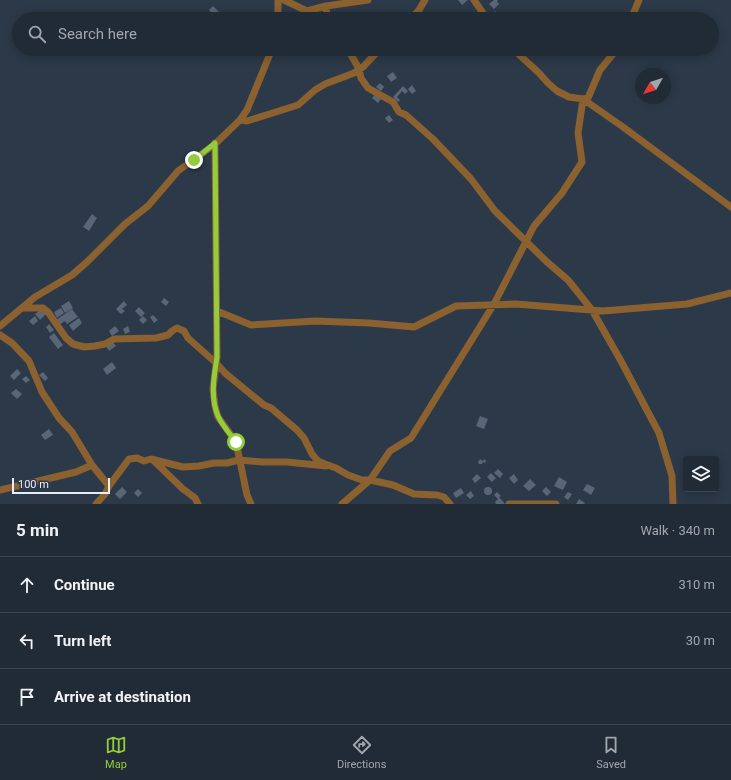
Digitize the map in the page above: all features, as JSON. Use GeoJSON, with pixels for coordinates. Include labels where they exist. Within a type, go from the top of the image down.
{"type":"FeatureCollection","features":[{"type":"Feature","properties":{"kind":"street"},"geometry":{"type":"LineString","coordinates":[[278,0],[278,12]]}},
{"type":"Feature","properties":{"kind":"street"},"geometry":{"type":"LineString","coordinates":[[284,0],[307,11],[326,6],[368,0]]}},
{"type":"Feature","properties":{"kind":"street"},"geometry":{"type":"LineString","coordinates":[[417,12],[425,0]]}},
{"type":"Feature","properties":{"kind":"street"},"geometry":{"type":"LineString","coordinates":[[474,0],[482,12]]}},
{"type":"Feature","properties":{"kind":"street"},"geometry":{"type":"LineString","coordinates":[[633,12],[639,0]]}},
{"type":"Feature","properties":{"kind":"street"},"geometry":{"type":"LineString","coordinates":[[326,6],[327,12]]}},
{"type":"Feature","properties":{"kind":"street"},"geometry":{"type":"LineString","coordinates":[[0,326],[35,297],[72,275],[125,224],[148,206],[178,171],[215,143],[240,120],[247,110],[269,56]]}},
{"type":"Feature","properties":{"kind":"street"},"geometry":{"type":"LineString","coordinates":[[352,56],[359,69],[361,78],[368,88],[392,102],[399,112],[406,115],[433,139],[471,179],[495,211],[547,262],[568,280],[592,310],[659,433],[672,476],[673,504]]}},
{"type":"Feature","properties":{"kind":"street"},"geometry":{"type":"LineString","coordinates":[[240,120],[247,121],[293,107],[325,84],[343,78],[359,69],[373,56]]}},
{"type":"Feature","properties":{"kind":"street"},"geometry":{"type":"LineString","coordinates":[[521,56],[557,91],[568,97],[583,99],[588,98],[600,70],[611,56]]}},
{"type":"Feature","properties":{"kind":"street"},"geometry":{"type":"LineString","coordinates":[[583,99],[624,127],[731,207]]}},
{"type":"Feature","properties":{"kind":"street"},"geometry":{"type":"LineString","coordinates":[[342,504],[370,480],[390,451],[411,438],[494,304],[534,226],[562,193],[582,162],[578,133],[583,99]]}},
{"type":"Feature","properties":{"kind":"street"},"geometry":{"type":"LineString","coordinates":[[215,143],[217,310],[216,363],[213,389],[218,417],[236,442],[246,495],[252,504]]}},
{"type":"Feature","properties":{"kind":"street"},"geometry":{"type":"LineString","coordinates":[[217,310],[251,326],[315,321],[369,322],[414,327],[456,306],[516,304],[603,311],[687,304],[731,293]]}},
{"type":"Feature","properties":{"kind":"street"},"geometry":{"type":"LineString","coordinates":[[22,308],[43,308],[48,312],[66,338],[73,344],[84,347],[100,345],[114,339],[156,338],[168,335],[177,328],[184,331],[188,338],[225,373],[257,400],[271,408],[297,430],[304,438],[312,454],[318,460],[348,475],[362,480],[370,480],[392,485],[414,494],[437,495],[444,497],[450,504]]}},
{"type":"Feature","properties":{"kind":"street"},"geometry":{"type":"LineString","coordinates":[[0,335],[16,346],[29,361],[42,392],[59,418],[72,432],[92,465],[109,486]]}},
{"type":"Feature","properties":{"kind":"street"},"geometry":{"type":"LineString","coordinates":[[96,504],[105,494],[109,486],[130,458],[137,458],[144,461],[151,459],[184,467],[214,463],[226,464],[240,460],[287,462],[336,468]]}},
{"type":"Feature","properties":{"kind":"street"},"geometry":{"type":"LineString","coordinates":[[151,459],[183,489],[195,498],[198,504]]}},
{"type":"Feature","properties":{"kind":"street"},"geometry":{"type":"LineString","coordinates":[[0,490],[76,472],[92,465]]}},
{"type":"Feature","properties":{"kind":"street"},"geometry":{"type":"LineString","coordinates":[[509,504],[556,504]]}},
{"type":"Feature","properties":{"kind":"building"},"geometry":{"type":"Polygon","coordinates":[[[458,0],[468,0],[462,5],[458,0]]]}},
{"type":"Feature","properties":{"kind":"building"},"geometry":{"type":"Polygon","coordinates":[[[494,0],[498,0],[497,1],[499,4],[494,9],[489,4],[494,0]]]}},
{"type":"Feature","properties":{"kind":"building"},"geometry":{"type":"Polygon","coordinates":[[[213,6],[219,12],[211,12],[209,10],[213,6]]]}},
{"type":"Feature","properties":{"kind":"building"},"geometry":{"type":"Polygon","coordinates":[[[393,72],[397,78],[391,82],[387,76],[393,72]]]}},
{"type":"Feature","properties":{"kind":"building"},"geometry":{"type":"Polygon","coordinates":[[[380,83],[384,87],[381,91],[376,87],[380,83]]]}},
{"type":"Feature","properties":{"kind":"building"},"geometry":{"type":"Polygon","coordinates":[[[412,85],[416,91],[412,94],[408,89],[412,85]]]}},
{"type":"Feature","properties":{"kind":"building"},"geometry":{"type":"Polygon","coordinates":[[[403,86],[408,91],[405,94],[402,91],[397,97],[400,100],[398,102],[393,97],[403,86]]]}},
{"type":"Feature","properties":{"kind":"building"},"geometry":{"type":"Polygon","coordinates":[[[375,94],[381,99],[378,103],[372,98],[375,94]]]}},
{"type":"Feature","properties":{"kind":"building"},"geometry":{"type":"Polygon","coordinates":[[[389,115],[393,120],[389,123],[385,118],[389,115]]]}},
{"type":"Feature","properties":{"kind":"building"},"geometry":{"type":"Polygon","coordinates":[[[92,214],[97,218],[89,231],[83,227],[92,214]]]}},
{"type":"Feature","properties":{"kind":"building"},"geometry":{"type":"Polygon","coordinates":[[[164,298],[169,302],[166,306],[161,302],[164,298]]]}},
{"type":"Feature","properties":{"kind":"building"},"geometry":{"type":"Polygon","coordinates":[[[69,301],[73,308],[65,313],[61,306],[69,301]]]}},
{"type":"Feature","properties":{"kind":"building"},"geometry":{"type":"Polygon","coordinates":[[[124,301],[127,305],[122,309],[125,311],[121,314],[116,309],[124,301]]]}},
{"type":"Feature","properties":{"kind":"building"},"geometry":{"type":"Polygon","coordinates":[[[139,307],[145,313],[141,317],[135,311],[139,307]]]}},
{"type":"Feature","properties":{"kind":"building"},"geometry":{"type":"Polygon","coordinates":[[[61,308],[64,313],[57,318],[54,312],[61,308]]]}},
{"type":"Feature","properties":{"kind":"building"},"geometry":{"type":"Polygon","coordinates":[[[42,309],[46,314],[40,320],[35,314],[42,309]]]}},
{"type":"Feature","properties":{"kind":"building"},"geometry":{"type":"Polygon","coordinates":[[[72,309],[78,317],[67,324],[65,321],[59,325],[56,320],[72,309]]]}},
{"type":"Feature","properties":{"kind":"building"},"geometry":{"type":"Polygon","coordinates":[[[153,315],[158,320],[154,323],[150,317],[153,315]]]}},
{"type":"Feature","properties":{"kind":"building"},"geometry":{"type":"Polygon","coordinates":[[[35,316],[38,321],[33,325],[29,321],[35,316]]]}},
{"type":"Feature","properties":{"kind":"building"},"geometry":{"type":"Polygon","coordinates":[[[143,316],[147,320],[143,324],[139,320],[143,316]]]}},
{"type":"Feature","properties":{"kind":"building"},"geometry":{"type":"Polygon","coordinates":[[[79,318],[82,323],[73,331],[69,325],[79,318]]]}},
{"type":"Feature","properties":{"kind":"building"},"geometry":{"type":"Polygon","coordinates":[[[49,324],[54,330],[50,333],[46,327],[49,324]]]}},
{"type":"Feature","properties":{"kind":"building"},"geometry":{"type":"Polygon","coordinates":[[[115,326],[119,331],[112,336],[109,331],[115,326]]]}},
{"type":"Feature","properties":{"kind":"building"},"geometry":{"type":"Polygon","coordinates":[[[128,326],[130,332],[125,334],[123,329],[128,326]]]}},
{"type":"Feature","properties":{"kind":"building"},"geometry":{"type":"Polygon","coordinates":[[[54,333],[63,345],[58,349],[49,337],[54,333]]]}},
{"type":"Feature","properties":{"kind":"building"},"geometry":{"type":"Polygon","coordinates":[[[112,341],[116,346],[109,351],[106,346],[112,341]]]}},
{"type":"Feature","properties":{"kind":"building"},"geometry":{"type":"Polygon","coordinates":[[[112,362],[116,368],[107,375],[103,369],[112,362]]]}},
{"type":"Feature","properties":{"kind":"building"},"geometry":{"type":"Polygon","coordinates":[[[17,369],[21,373],[14,380],[10,376],[17,369]]]}},
{"type":"Feature","properties":{"kind":"building"},"geometry":{"type":"Polygon","coordinates":[[[43,372],[48,378],[45,381],[39,375],[43,372]]]}},
{"type":"Feature","properties":{"kind":"building"},"geometry":{"type":"Polygon","coordinates":[[[26,376],[30,380],[26,383],[22,379],[26,376]]]}},
{"type":"Feature","properties":{"kind":"building"},"geometry":{"type":"Polygon","coordinates":[[[16,389],[22,394],[17,399],[11,393],[16,389]]]}},
{"type":"Feature","properties":{"kind":"building"},"geometry":{"type":"Polygon","coordinates":[[[480,416],[488,419],[484,429],[476,426],[480,416]]]}},
{"type":"Feature","properties":{"kind":"building"},"geometry":{"type":"Polygon","coordinates":[[[49,429],[53,435],[45,440],[41,435],[49,429]]]}},
{"type":"Feature","properties":{"kind":"building"},"geometry":{"type":"Polygon","coordinates":[[[480,459],[483,461],[485,459],[486,462],[479,464],[478,462],[480,459]]]}},
{"type":"Feature","properties":{"kind":"building"},"geometry":{"type":"Polygon","coordinates":[[[498,469],[503,474],[500,478],[494,473],[498,469]]]}},
{"type":"Feature","properties":{"kind":"building"},"geometry":{"type":"Polygon","coordinates":[[[491,473],[496,478],[492,482],[487,477],[491,473]]]}},
{"type":"Feature","properties":{"kind":"building"},"geometry":{"type":"Polygon","coordinates":[[[477,474],[481,478],[475,483],[472,479],[477,474]]]}},
{"type":"Feature","properties":{"kind":"building"},"geometry":{"type":"Polygon","coordinates":[[[514,474],[518,480],[514,484],[509,478],[514,474]]]}},
{"type":"Feature","properties":{"kind":"building"},"geometry":{"type":"Polygon","coordinates":[[[559,477],[567,482],[563,490],[554,486],[559,477]]]}},
{"type":"Feature","properties":{"kind":"building"},"geometry":{"type":"Polygon","coordinates":[[[530,479],[536,485],[529,491],[523,486],[530,479]]]}},
{"type":"Feature","properties":{"kind":"building"},"geometry":{"type":"Polygon","coordinates":[[[587,484],[595,488],[591,495],[583,490],[587,484]]]}},
{"type":"Feature","properties":{"kind":"building"},"geometry":{"type":"Polygon","coordinates":[[[122,487],[127,492],[120,499],[115,494],[122,487]]]}},
{"type":"Feature","properties":{"kind":"building"},"geometry":{"type":"Polygon","coordinates":[[[488,487],[491,488],[491,494],[488,495],[485,494],[484,491],[485,488],[488,487]]]}},
{"type":"Feature","properties":{"kind":"building"},"geometry":{"type":"Polygon","coordinates":[[[546,487],[551,492],[547,496],[542,491],[546,487]]]}},
{"type":"Feature","properties":{"kind":"building"},"geometry":{"type":"Polygon","coordinates":[[[461,488],[464,493],[456,498],[453,493],[461,488]]]}},
{"type":"Feature","properties":{"kind":"building"},"geometry":{"type":"Polygon","coordinates":[[[138,489],[142,493],[138,497],[134,493],[138,489]]]}},
{"type":"Feature","properties":{"kind":"building"},"geometry":{"type":"Polygon","coordinates":[[[471,491],[474,496],[470,499],[466,495],[471,491]]]}},
{"type":"Feature","properties":{"kind":"building"},"geometry":{"type":"Polygon","coordinates":[[[497,492],[505,504],[496,504],[495,502],[498,499],[494,495],[497,492]]]}},
{"type":"Feature","properties":{"kind":"building"},"geometry":{"type":"Polygon","coordinates":[[[568,492],[572,494],[568,500],[564,497],[568,492]]]}},
{"type":"Feature","properties":{"kind":"building"},"geometry":{"type":"Polygon","coordinates":[[[579,499],[585,503],[576,504],[579,499]]]}},
{"type":"Feature","properties":{"kind":"route"},"geometry":{"type":"LineString","coordinates":[[194,160],[215,143],[217,357],[213,389],[218,417],[236,442]]}}]}
